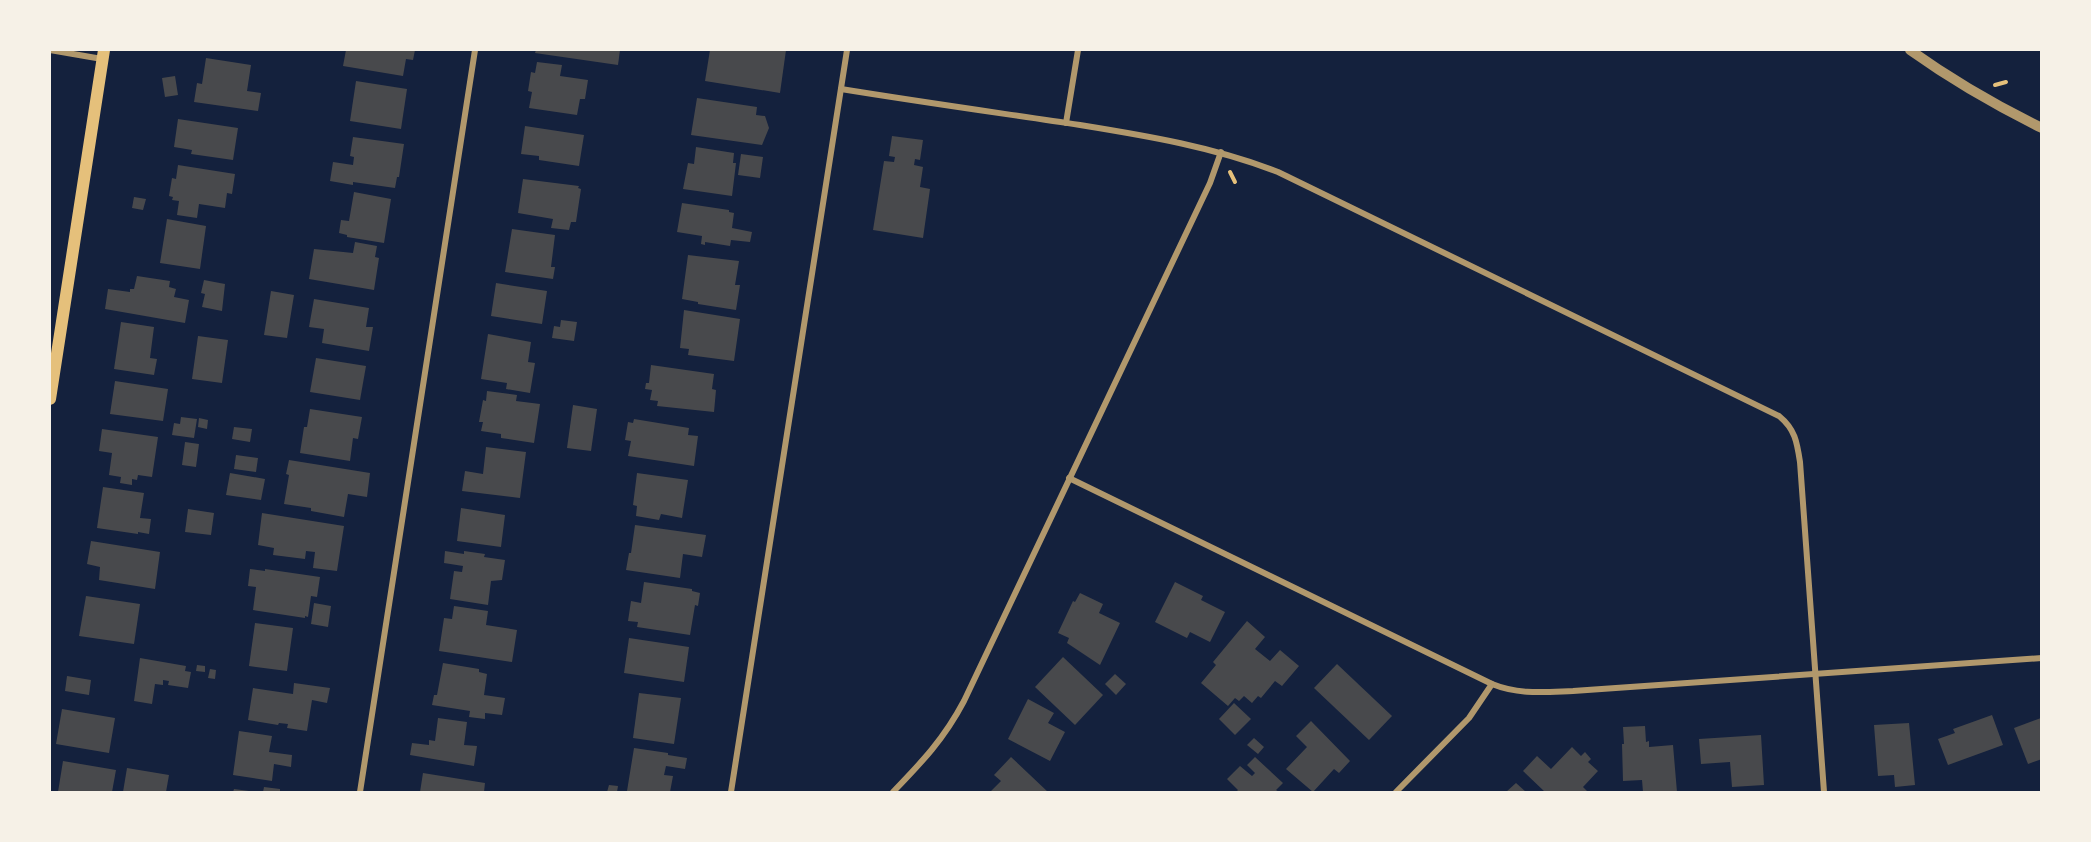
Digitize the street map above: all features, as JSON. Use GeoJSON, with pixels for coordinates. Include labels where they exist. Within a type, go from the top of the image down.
{"type":"FeatureCollection","features":[{"type":"Feature","properties":{"kind":"main road"},"geometry":{"type":"LineString","coordinates":[[50,399],[103,54]]}},
{"type":"Feature","properties":{"kind":"street"},"geometry":{"type":"LineString","coordinates":[[360,792],[475,50]]}},
{"type":"Feature","properties":{"kind":"street"},"geometry":{"type":"LineString","coordinates":[[731,792],[847,50]]}},
{"type":"Feature","properties":{"kind":"street"},"geometry":{"type":"LineString","coordinates":[[1066,123],[1078,50]]}},
{"type":"Feature","properties":{"kind":"street"},"geometry":{"type":"LineString","coordinates":[[1910,50],[1942,73],[2042,128]]}},
{"type":"Feature","properties":{"kind":"street"},"geometry":{"type":"LineString","coordinates":[[50,51],[103,54]]}},
{"type":"Feature","properties":{"kind":"street"},"geometry":{"type":"LineString","coordinates":[[842,89],[1161,138],[1221,152],[1278,172],[1767,408],[1789,424],[1795,434],[1800,462],[1824,792]]}},
{"type":"Feature","properties":{"kind":"street"},"geometry":{"type":"LineString","coordinates":[[893,792],[951,727],[1210,183],[1221,152]]}},
{"type":"Feature","properties":{"kind":"street"},"geometry":{"type":"LineString","coordinates":[[1069,478],[1492,684],[1513,691],[1539,693],[2042,658]]}},
{"type":"Feature","properties":{"kind":"street"},"geometry":{"type":"LineString","coordinates":[[1396,792],[1469,718],[1492,684]]}},
{"type":"Feature","properties":{"kind":"building"},"geometry":{"type":"Polygon","coordinates":[[[346,50],[415,50],[413,60],[406,59],[403,76],[343,66],[346,50]]]}},
{"type":"Feature","properties":{"kind":"building"},"geometry":{"type":"Polygon","coordinates":[[[536,50],[620,50],[618,65],[535,53],[536,50]]]}},
{"type":"Feature","properties":{"kind":"building"},"geometry":{"type":"Polygon","coordinates":[[[710,50],[786,50],[780,93],[705,81],[710,50]]]}},
{"type":"Feature","properties":{"kind":"building"},"geometry":{"type":"Polygon","coordinates":[[[206,58],[251,65],[247,91],[261,93],[258,111],[194,102],[197,83],[202,84],[206,58]]]}},
{"type":"Feature","properties":{"kind":"building"},"geometry":{"type":"Polygon","coordinates":[[[537,62],[562,65],[560,76],[588,80],[585,99],[580,99],[577,115],[529,108],[532,92],[528,91],[531,72],[535,73],[537,62]]]}},
{"type":"Feature","properties":{"kind":"building"},"geometry":{"type":"Polygon","coordinates":[[[175,76],[178,95],[165,97],[162,78],[175,76]]]}},
{"type":"Feature","properties":{"kind":"building"},"geometry":{"type":"Polygon","coordinates":[[[356,81],[407,89],[401,129],[350,121],[356,81]]]}},
{"type":"Feature","properties":{"kind":"building"},"geometry":{"type":"Polygon","coordinates":[[[697,98],[757,107],[756,115],[765,116],[769,128],[762,145],[691,135],[697,98]]]}},
{"type":"Feature","properties":{"kind":"building"},"geometry":{"type":"Polygon","coordinates":[[[178,119],[238,128],[233,160],[191,154],[192,150],[174,147],[178,119]]]}},
{"type":"Feature","properties":{"kind":"building"},"geometry":{"type":"Polygon","coordinates":[[[525,126],[584,135],[579,166],[539,160],[539,156],[521,154],[525,126]]]}},
{"type":"Feature","properties":{"kind":"building"},"geometry":{"type":"Polygon","coordinates":[[[892,136],[923,140],[920,160],[915,159],[914,165],[923,167],[920,187],[930,189],[923,238],[873,230],[884,161],[894,162],[895,157],[889,156],[892,136]]]}},
{"type":"Feature","properties":{"kind":"building"},"geometry":{"type":"Polygon","coordinates":[[[353,137],[404,144],[395,188],[330,181],[333,162],[353,165],[354,157],[350,156],[353,137]]]}},
{"type":"Feature","properties":{"kind":"building"},"geometry":{"type":"Polygon","coordinates":[[[696,147],[734,153],[733,163],[736,163],[732,196],[683,189],[688,163],[694,164],[696,147]]]}},
{"type":"Feature","properties":{"kind":"building"},"geometry":{"type":"Polygon","coordinates":[[[741,154],[763,157],[760,178],[738,175],[741,154]]]}},
{"type":"Feature","properties":{"kind":"building"},"geometry":{"type":"Polygon","coordinates":[[[178,165],[235,174],[232,194],[227,193],[225,208],[199,204],[197,218],[177,215],[179,201],[172,200],[173,197],[169,196],[172,178],[176,179],[178,165]]]}},
{"type":"Feature","properties":{"kind":"building"},"geometry":{"type":"Polygon","coordinates":[[[523,179],[579,186],[578,188],[581,189],[576,222],[571,222],[569,230],[551,228],[553,219],[518,213],[523,179]]]}},
{"type":"Feature","properties":{"kind":"building"},"geometry":{"type":"Polygon","coordinates":[[[354,192],[391,199],[384,243],[347,237],[339,233],[341,220],[349,221],[354,192]]]}},
{"type":"Feature","properties":{"kind":"building"},"geometry":{"type":"Polygon","coordinates":[[[134,197],[146,199],[143,210],[132,208],[134,197]]]}},
{"type":"Feature","properties":{"kind":"building"},"geometry":{"type":"Polygon","coordinates":[[[682,203],[729,210],[734,213],[732,228],[752,232],[750,242],[731,240],[730,246],[705,242],[705,245],[701,244],[702,236],[677,232],[682,203]]]}},
{"type":"Feature","properties":{"kind":"building"},"geometry":{"type":"Polygon","coordinates":[[[167,219],[206,226],[200,269],[160,263],[167,219]]]}},
{"type":"Feature","properties":{"kind":"building"},"geometry":{"type":"Polygon","coordinates":[[[512,229],[555,235],[551,267],[555,267],[553,279],[505,272],[512,229]]]}},
{"type":"Feature","properties":{"kind":"building"},"geometry":{"type":"Polygon","coordinates":[[[355,242],[377,246],[375,257],[379,258],[374,290],[309,279],[314,249],[353,253],[355,242]]]}},
{"type":"Feature","properties":{"kind":"building"},"geometry":{"type":"Polygon","coordinates":[[[688,255],[739,261],[735,285],[740,285],[736,310],[682,299],[688,255]]]}},
{"type":"Feature","properties":{"kind":"building"},"geometry":{"type":"Polygon","coordinates":[[[137,276],[170,281],[169,287],[176,289],[174,297],[189,300],[185,323],[105,309],[108,289],[130,292],[130,289],[134,289],[137,276]]]}},
{"type":"Feature","properties":{"kind":"building"},"geometry":{"type":"Polygon","coordinates":[[[204,280],[225,284],[222,311],[202,307],[205,294],[201,293],[204,280]]]}},
{"type":"Feature","properties":{"kind":"building"},"geometry":{"type":"Polygon","coordinates":[[[496,283],[547,291],[542,324],[491,316],[496,283]]]}},
{"type":"Feature","properties":{"kind":"building"},"geometry":{"type":"Polygon","coordinates":[[[271,291],[294,295],[287,338],[264,335],[271,291]]]}},
{"type":"Feature","properties":{"kind":"building"},"geometry":{"type":"Polygon","coordinates":[[[314,299],[369,308],[366,327],[373,327],[369,351],[322,343],[324,329],[309,327],[314,299]]]}},
{"type":"Feature","properties":{"kind":"building"},"geometry":{"type":"Polygon","coordinates":[[[684,310],[740,319],[734,361],[688,355],[689,349],[680,348],[684,310]]]}},
{"type":"Feature","properties":{"kind":"building"},"geometry":{"type":"Polygon","coordinates":[[[561,320],[577,322],[574,341],[552,338],[554,326],[560,327],[561,320]]]}},
{"type":"Feature","properties":{"kind":"building"},"geometry":{"type":"Polygon","coordinates":[[[121,322],[154,327],[150,358],[157,359],[154,375],[114,369],[121,322]]]}},
{"type":"Feature","properties":{"kind":"building"},"geometry":{"type":"Polygon","coordinates":[[[488,334],[531,342],[528,362],[535,363],[530,393],[506,389],[507,383],[481,379],[488,334]]]}},
{"type":"Feature","properties":{"kind":"building"},"geometry":{"type":"Polygon","coordinates":[[[198,336],[228,340],[222,383],[192,379],[198,336]]]}},
{"type":"Feature","properties":{"kind":"building"},"geometry":{"type":"Polygon","coordinates":[[[316,358],[366,366],[360,400],[310,392],[316,358]]]}},
{"type":"Feature","properties":{"kind":"building"},"geometry":{"type":"Polygon","coordinates":[[[651,365],[714,374],[712,389],[716,390],[714,412],[657,406],[658,401],[650,400],[652,390],[645,389],[646,383],[649,383],[651,365]]]}},
{"type":"Feature","properties":{"kind":"building"},"geometry":{"type":"Polygon","coordinates":[[[115,381],[168,389],[163,421],[110,414],[115,381]]]}},
{"type":"Feature","properties":{"kind":"building"},"geometry":{"type":"Polygon","coordinates":[[[487,391],[517,395],[516,401],[540,404],[534,443],[501,438],[501,434],[481,431],[483,422],[479,422],[487,391]]]}},
{"type":"Feature","properties":{"kind":"building"},"geometry":{"type":"Polygon","coordinates":[[[573,405],[597,409],[591,451],[567,448],[573,405]]]}},
{"type":"Feature","properties":{"kind":"building"},"geometry":{"type":"Polygon","coordinates":[[[310,409],[362,417],[358,439],[353,438],[350,461],[300,453],[304,427],[307,427],[310,409]]]}},
{"type":"Feature","properties":{"kind":"building"},"geometry":{"type":"Polygon","coordinates":[[[181,417],[197,419],[194,438],[172,435],[174,423],[180,424],[181,417]]]}},
{"type":"Feature","properties":{"kind":"building"},"geometry":{"type":"Polygon","coordinates":[[[199,418],[208,420],[207,429],[198,427],[199,418]]]}},
{"type":"Feature","properties":{"kind":"building"},"geometry":{"type":"Polygon","coordinates":[[[634,419],[689,428],[688,435],[698,436],[694,466],[628,456],[631,441],[625,440],[628,422],[633,423],[634,419]]]}},
{"type":"Feature","properties":{"kind":"building"},"geometry":{"type":"Polygon","coordinates":[[[234,427],[252,429],[250,442],[232,439],[234,427]]]}},
{"type":"Feature","properties":{"kind":"building"},"geometry":{"type":"Polygon","coordinates":[[[102,429],[158,437],[152,477],[138,475],[137,480],[132,479],[132,485],[120,483],[121,477],[109,475],[112,453],[99,451],[102,429]]]}},
{"type":"Feature","properties":{"kind":"building"},"geometry":{"type":"Polygon","coordinates":[[[185,442],[199,444],[196,467],[182,465],[185,442]]]}},
{"type":"Feature","properties":{"kind":"building"},"geometry":{"type":"Polygon","coordinates":[[[486,447],[526,452],[520,498],[462,491],[465,471],[483,474],[486,447]]]}},
{"type":"Feature","properties":{"kind":"building"},"geometry":{"type":"Polygon","coordinates":[[[236,455],[258,458],[256,472],[234,469],[236,455]]]}},
{"type":"Feature","properties":{"kind":"building"},"geometry":{"type":"Polygon","coordinates":[[[289,460],[370,473],[367,497],[348,494],[344,517],[311,511],[311,508],[284,504],[289,460]]]}},
{"type":"Feature","properties":{"kind":"building"},"geometry":{"type":"Polygon","coordinates":[[[230,473],[265,479],[261,500],[226,495],[230,473]]]}},
{"type":"Feature","properties":{"kind":"building"},"geometry":{"type":"Polygon","coordinates":[[[637,473],[688,480],[682,518],[661,514],[659,520],[636,516],[637,506],[633,505],[637,473]]]}},
{"type":"Feature","properties":{"kind":"building"},"geometry":{"type":"Polygon","coordinates":[[[103,487],[144,493],[140,518],[151,519],[149,534],[97,528],[103,487]]]}},
{"type":"Feature","properties":{"kind":"building"},"geometry":{"type":"Polygon","coordinates":[[[461,508],[505,515],[501,547],[457,541],[461,508]]]}},
{"type":"Feature","properties":{"kind":"building"},"geometry":{"type":"Polygon","coordinates":[[[188,509],[214,513],[211,535],[185,532],[188,509]]]}},
{"type":"Feature","properties":{"kind":"building"},"geometry":{"type":"Polygon","coordinates":[[[262,513],[344,526],[337,571],[313,568],[315,552],[306,551],[305,559],[273,555],[274,548],[258,545],[262,513]]]}},
{"type":"Feature","properties":{"kind":"building"},"geometry":{"type":"Polygon","coordinates":[[[635,525],[706,535],[702,557],[683,554],[680,578],[626,570],[635,525]]]}},
{"type":"Feature","properties":{"kind":"building"},"geometry":{"type":"Polygon","coordinates":[[[91,541],[160,552],[155,589],[99,580],[100,567],[87,564],[91,541]]]}},
{"type":"Feature","properties":{"kind":"building"},"geometry":{"type":"Polygon","coordinates":[[[445,551],[485,554],[484,557],[505,560],[502,580],[491,581],[488,605],[450,599],[454,571],[462,572],[463,566],[444,563],[445,551]]]}},
{"type":"Feature","properties":{"kind":"building"},"geometry":{"type":"Polygon","coordinates":[[[250,569],[320,577],[317,597],[311,596],[308,617],[253,610],[256,587],[248,586],[250,569]]]}},
{"type":"Feature","properties":{"kind":"building"},"geometry":{"type":"Polygon","coordinates":[[[644,582],[692,589],[700,593],[698,606],[695,605],[690,635],[637,627],[638,622],[628,621],[631,601],[641,603],[644,582]]]}},
{"type":"Feature","properties":{"kind":"building"},"geometry":{"type":"Polygon","coordinates":[[[1175,582],[1203,596],[1201,600],[1225,612],[1210,642],[1190,632],[1187,638],[1155,622],[1175,582]]]}},
{"type":"Feature","properties":{"kind":"building"},"geometry":{"type":"Polygon","coordinates":[[[1080,593],[1103,604],[1099,613],[1120,623],[1100,665],[1067,643],[1069,638],[1058,633],[1073,601],[1075,602],[1080,593]]]}},
{"type":"Feature","properties":{"kind":"building"},"geometry":{"type":"Polygon","coordinates":[[[86,596],[140,604],[134,644],[79,636],[86,596]]]}},
{"type":"Feature","properties":{"kind":"building"},"geometry":{"type":"Polygon","coordinates":[[[314,603],[331,606],[328,627],[311,624],[314,603]]]}},
{"type":"Feature","properties":{"kind":"building"},"geometry":{"type":"Polygon","coordinates":[[[454,606],[488,611],[486,625],[517,630],[512,662],[439,651],[444,618],[452,619],[454,606]]]}},
{"type":"Feature","properties":{"kind":"building"},"geometry":{"type":"Polygon","coordinates":[[[1247,621],[1265,637],[1255,649],[1270,661],[1280,650],[1299,666],[1282,686],[1275,681],[1261,698],[1258,696],[1252,703],[1244,696],[1239,701],[1235,698],[1228,706],[1201,683],[1216,665],[1213,662],[1247,621]]]}},
{"type":"Feature","properties":{"kind":"building"},"geometry":{"type":"Polygon","coordinates":[[[255,623],[293,628],[287,671],[249,666],[255,623]]]}},
{"type":"Feature","properties":{"kind":"building"},"geometry":{"type":"Polygon","coordinates":[[[629,638],[689,647],[684,682],[624,673],[629,638]]]}},
{"type":"Feature","properties":{"kind":"building"},"geometry":{"type":"Polygon","coordinates":[[[1063,657],[1103,695],[1075,725],[1035,687],[1063,657]]]}},
{"type":"Feature","properties":{"kind":"building"},"geometry":{"type":"Polygon","coordinates":[[[140,658],[186,666],[185,671],[191,672],[188,688],[168,685],[169,681],[163,680],[163,685],[155,684],[152,704],[134,701],[140,658]]]}},
{"type":"Feature","properties":{"kind":"building"},"geometry":{"type":"Polygon","coordinates":[[[443,663],[479,669],[479,672],[487,674],[484,695],[505,698],[502,715],[485,713],[485,719],[469,717],[470,711],[432,705],[434,695],[437,695],[443,663]]]}},
{"type":"Feature","properties":{"kind":"building"},"geometry":{"type":"Polygon","coordinates":[[[1337,664],[1392,716],[1369,740],[1314,688],[1337,664]]]}},
{"type":"Feature","properties":{"kind":"building"},"geometry":{"type":"Polygon","coordinates":[[[197,665],[205,666],[205,672],[196,671],[197,665]]]}},
{"type":"Feature","properties":{"kind":"building"},"geometry":{"type":"Polygon","coordinates":[[[210,669],[216,670],[215,679],[208,678],[210,669]]]}},
{"type":"Feature","properties":{"kind":"building"},"geometry":{"type":"Polygon","coordinates":[[[1115,674],[1126,684],[1116,695],[1105,684],[1115,674]]]}},
{"type":"Feature","properties":{"kind":"building"},"geometry":{"type":"Polygon","coordinates":[[[67,676],[91,680],[89,695],[65,691],[67,676]]]}},
{"type":"Feature","properties":{"kind":"building"},"geometry":{"type":"Polygon","coordinates":[[[294,683],[330,688],[327,703],[312,700],[307,731],[287,728],[288,724],[279,723],[278,725],[248,720],[253,688],[293,694],[294,683]]]}},
{"type":"Feature","properties":{"kind":"building"},"geometry":{"type":"Polygon","coordinates":[[[639,693],[681,698],[674,744],[633,738],[639,693]]]}},
{"type":"Feature","properties":{"kind":"building"},"geometry":{"type":"Polygon","coordinates":[[[1028,699],[1054,713],[1048,723],[1065,732],[1050,761],[1008,739],[1028,699]]]}},
{"type":"Feature","properties":{"kind":"building"},"geometry":{"type":"Polygon","coordinates":[[[1234,703],[1251,719],[1235,735],[1219,719],[1234,703]]]}},
{"type":"Feature","properties":{"kind":"building"},"geometry":{"type":"Polygon","coordinates":[[[62,709],[115,718],[109,753],[56,744],[62,709]]]}},
{"type":"Feature","properties":{"kind":"building"},"geometry":{"type":"Polygon","coordinates":[[[1992,715],[2003,745],[1948,765],[1938,739],[1955,733],[1953,729],[1992,715]]]}},
{"type":"Feature","properties":{"kind":"building"},"geometry":{"type":"Polygon","coordinates":[[[438,718],[467,722],[464,745],[477,746],[474,766],[410,755],[412,743],[429,745],[429,740],[435,741],[438,718]]]}},
{"type":"Feature","properties":{"kind":"building"},"geometry":{"type":"Polygon","coordinates":[[[2041,718],[2042,759],[2028,764],[2014,728],[2041,718]]]}},
{"type":"Feature","properties":{"kind":"building"},"geometry":{"type":"Polygon","coordinates":[[[1311,721],[1350,761],[1339,773],[1334,769],[1313,792],[1286,769],[1307,747],[1296,736],[1311,721]]]}},
{"type":"Feature","properties":{"kind":"building"},"geometry":{"type":"Polygon","coordinates":[[[1909,723],[1915,785],[1895,787],[1894,775],[1878,776],[1874,725],[1909,723]]]}},
{"type":"Feature","properties":{"kind":"building"},"geometry":{"type":"Polygon","coordinates":[[[1645,726],[1646,742],[1649,741],[1649,747],[1673,745],[1677,792],[1643,792],[1642,780],[1623,781],[1623,727],[1645,726]]]}},
{"type":"Feature","properties":{"kind":"building"},"geometry":{"type":"Polygon","coordinates":[[[239,731],[272,736],[269,752],[292,755],[291,767],[274,764],[272,781],[233,775],[239,731]]]}},
{"type":"Feature","properties":{"kind":"building"},"geometry":{"type":"Polygon","coordinates":[[[1761,735],[1764,785],[1732,787],[1730,762],[1701,764],[1699,739],[1761,735]]]}},
{"type":"Feature","properties":{"kind":"building"},"geometry":{"type":"Polygon","coordinates":[[[1254,738],[1264,747],[1258,754],[1247,745],[1254,738]]]}},
{"type":"Feature","properties":{"kind":"building"},"geometry":{"type":"Polygon","coordinates":[[[1572,747],[1581,756],[1585,752],[1591,759],[1588,762],[1598,771],[1583,787],[1586,792],[1545,792],[1523,771],[1537,756],[1551,769],[1572,747]]]}},
{"type":"Feature","properties":{"kind":"building"},"geometry":{"type":"Polygon","coordinates":[[[634,748],[687,758],[685,769],[666,766],[664,775],[673,776],[670,792],[627,791],[634,748]]]}},
{"type":"Feature","properties":{"kind":"building"},"geometry":{"type":"Polygon","coordinates":[[[1011,757],[1048,792],[990,792],[1001,781],[994,775],[1011,757]]]}},
{"type":"Feature","properties":{"kind":"building"},"geometry":{"type":"Polygon","coordinates":[[[1255,757],[1283,783],[1276,790],[1279,792],[1236,792],[1238,790],[1227,779],[1240,766],[1252,776],[1255,773],[1247,765],[1255,757]]]}},
{"type":"Feature","properties":{"kind":"building"},"geometry":{"type":"Polygon","coordinates":[[[63,761],[116,770],[112,792],[58,792],[63,761]]]}},
{"type":"Feature","properties":{"kind":"building"},"geometry":{"type":"Polygon","coordinates":[[[127,768],[169,775],[166,792],[123,792],[127,768]]]}},
{"type":"Feature","properties":{"kind":"building"},"geometry":{"type":"Polygon","coordinates":[[[423,773],[485,783],[484,792],[420,792],[423,773]]]}},
{"type":"Feature","properties":{"kind":"building"},"geometry":{"type":"Polygon","coordinates":[[[1516,783],[1526,792],[1506,792],[1516,783]]]}},
{"type":"Feature","properties":{"kind":"building"},"geometry":{"type":"Polygon","coordinates":[[[609,785],[618,786],[617,792],[607,792],[609,785]]]}},
{"type":"Feature","properties":{"kind":"building"},"geometry":{"type":"Polygon","coordinates":[[[264,787],[280,789],[280,792],[263,792],[264,787]]]}},
{"type":"Feature","properties":{"kind":"building"},"geometry":{"type":"Polygon","coordinates":[[[234,789],[249,791],[249,792],[233,792],[234,789]]]}}]}
